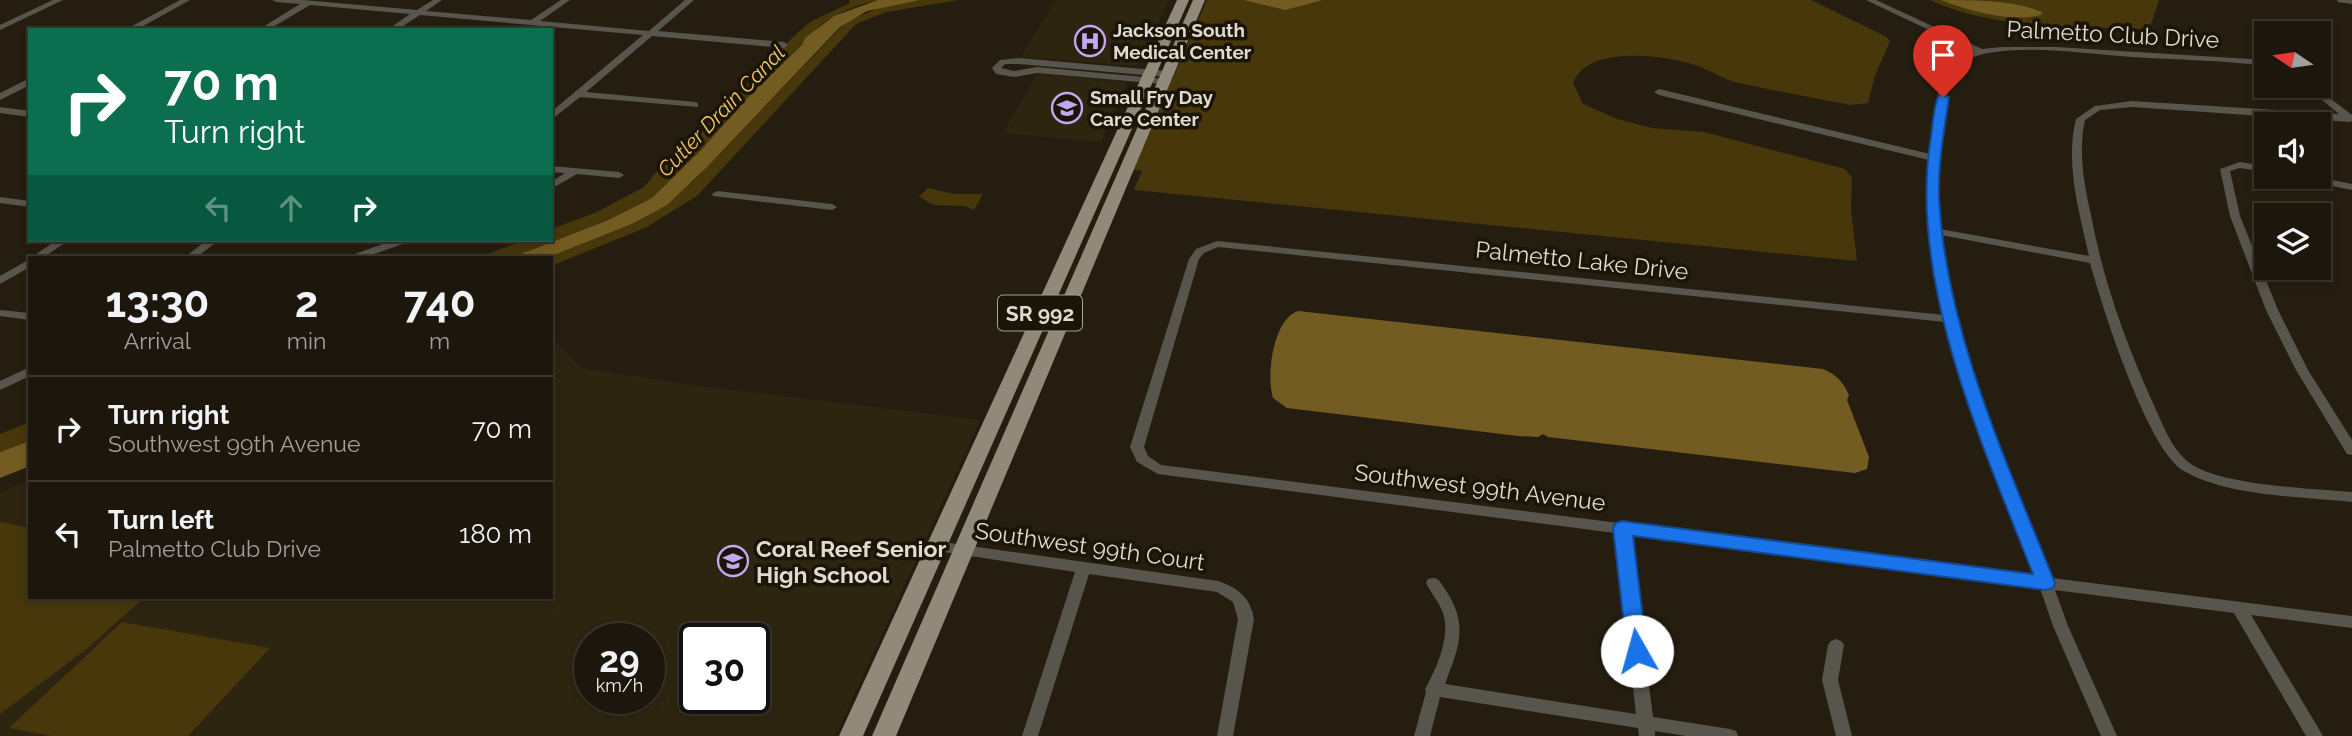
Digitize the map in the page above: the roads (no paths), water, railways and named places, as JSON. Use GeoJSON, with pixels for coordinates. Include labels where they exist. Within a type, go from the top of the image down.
{"type":"FeatureCollection","features":[{"type":"Feature","properties":{"kind":"main road","name":"SR 992"},"geometry":{"type":"LineString","coordinates":[[884,736],[1155,77],[1183,0]]}},
{"type":"Feature","properties":{"kind":"main road","name":"SR 992"},"geometry":{"type":"LineString","coordinates":[[851,736],[936,546],[1155,77],[1199,0]]}},
{"type":"Feature","properties":{"kind":"street"},"geometry":{"type":"LineString","coordinates":[[0,28],[59,0]]}},
{"type":"Feature","properties":{"kind":"street"},"geometry":{"type":"LineString","coordinates":[[133,28],[186,0]]}},
{"type":"Feature","properties":{"kind":"street"},"geometry":{"type":"LineString","coordinates":[[276,0],[784,45]]}},
{"type":"Feature","properties":{"kind":"street"},"geometry":{"type":"LineString","coordinates":[[394,28],[438,0]]}},
{"type":"Feature","properties":{"kind":"street"},"geometry":{"type":"LineString","coordinates":[[527,28],[566,0]]}},
{"type":"Feature","properties":{"kind":"street"},"geometry":{"type":"LineString","coordinates":[[553,115],[690,0]]}},
{"type":"Feature","properties":{"kind":"street"},"geometry":{"type":"LineString","coordinates":[[1870,0],[1981,52]]}},
{"type":"Feature","properties":{"kind":"street"},"geometry":{"type":"LineString","coordinates":[[2341,0],[2352,2]]}},
{"type":"Feature","properties":{"kind":"street"},"geometry":{"type":"LineString","coordinates":[[265,28],[308,3]]}},
{"type":"Feature","properties":{"kind":"street","name":"Palmetto Club Drive"},"geometry":{"type":"LineString","coordinates":[[2109,736],[2054,609],[1988,438],[1951,319],[1935,231],[1934,158],[1943,97],[1954,68],[1962,60],[1981,52],[2037,49],[2254,62]]}},
{"type":"Feature","properties":{"kind":"street"},"geometry":{"type":"LineString","coordinates":[[1019,61],[1155,77],[1037,70],[1008,74],[999,72],[996,68],[1003,62],[1019,61]]}},
{"type":"Feature","properties":{"kind":"street"},"geometry":{"type":"LineString","coordinates":[[0,97],[28,82]]}},
{"type":"Feature","properties":{"kind":"street"},"geometry":{"type":"LineString","coordinates":[[1659,92],[1934,158]]}},
{"type":"Feature","properties":{"kind":"street"},"geometry":{"type":"LineString","coordinates":[[579,94],[695,105]]}},
{"type":"Feature","properties":{"kind":"street"},"geometry":{"type":"LineString","coordinates":[[2324,98],[2351,119]]}},
{"type":"Feature","properties":{"kind":"street"},"geometry":{"type":"LineString","coordinates":[[2351,119],[2158,105],[2110,105],[2087,113],[2081,119],[2079,129],[2080,186],[2093,260],[2110,317],[2153,417],[2175,457],[2198,473],[2224,481],[2352,497]]}},
{"type":"Feature","properties":{"kind":"street"},"geometry":{"type":"LineString","coordinates":[[0,110],[28,114]]}},
{"type":"Feature","properties":{"kind":"street"},"geometry":{"type":"LineString","coordinates":[[2254,167],[2229,166],[2225,171],[2246,249],[2283,333],[2352,451]]}},
{"type":"Feature","properties":{"kind":"street"},"geometry":{"type":"LineString","coordinates":[[553,169],[619,175]]}},
{"type":"Feature","properties":{"kind":"street"},"geometry":{"type":"LineString","coordinates":[[553,185],[574,172]]}},
{"type":"Feature","properties":{"kind":"street"},"geometry":{"type":"LineString","coordinates":[[2331,183],[2352,187]]}},
{"type":"Feature","properties":{"kind":"street"},"geometry":{"type":"LineString","coordinates":[[717,194],[832,207]]}},
{"type":"Feature","properties":{"kind":"street"},"geometry":{"type":"LineString","coordinates":[[0,200],[28,204]]}},
{"type":"Feature","properties":{"kind":"street"},"geometry":{"type":"LineString","coordinates":[[1935,231],[2093,260]]}},
{"type":"Feature","properties":{"kind":"street"},"geometry":{"type":"LineString","coordinates":[[39,256],[61,242]]}},
{"type":"Feature","properties":{"kind":"street"},"geometry":{"type":"LineString","coordinates":[[191,256],[211,242]]}},
{"type":"Feature","properties":{"kind":"street"},"geometry":{"type":"LineString","coordinates":[[359,256],[398,242]]}},
{"type":"Feature","properties":{"kind":"street","name":"Palmetto Lake Drive"},"geometry":{"type":"LineString","coordinates":[[1145,462],[1137,451],[1138,442],[1194,259],[1208,246],[1227,244],[1951,319]]}},
{"type":"Feature","properties":{"kind":"street"},"geometry":{"type":"LineString","coordinates":[[0,281],[28,263]]}},
{"type":"Feature","properties":{"kind":"street"},"geometry":{"type":"LineString","coordinates":[[0,313],[28,317]]}},
{"type":"Feature","properties":{"kind":"street"},"geometry":{"type":"LineString","coordinates":[[0,386],[28,372]]}},
{"type":"Feature","properties":{"kind":"street","name":"Southwest 99th Avenue"},"geometry":{"type":"LineString","coordinates":[[1145,462],[1158,469],[2352,622]]}},
{"type":"Feature","properties":{"kind":"street"},"geometry":{"type":"LineString","coordinates":[[1622,528],[1646,730]]}},
{"type":"Feature","properties":{"kind":"street","name":"Southwest 99th Court"},"geometry":{"type":"LineString","coordinates":[[936,546],[1218,587],[1237,595],[1244,604],[1246,619],[1225,736]]}},
{"type":"Feature","properties":{"kind":"street"},"geometry":{"type":"LineString","coordinates":[[1030,736],[1084,568]]}},
{"type":"Feature","properties":{"kind":"street"},"geometry":{"type":"LineString","coordinates":[[1422,736],[1424,719],[1447,651],[1452,623],[1452,615],[1433,583]]}},
{"type":"Feature","properties":{"kind":"street"},"geometry":{"type":"LineString","coordinates":[[2239,608],[2315,736]]}},
{"type":"Feature","properties":{"kind":"street"},"geometry":{"type":"LineString","coordinates":[[1836,645],[1830,680],[1844,736]]}},
{"type":"Feature","properties":{"kind":"street"},"geometry":{"type":"LineString","coordinates":[[1433,689],[1646,730],[1730,736]]}},
{"type":"Feature","properties":{"kind":"place","name":"Jackson South Medical Center"},"geometry":{"type":"Point","coordinates":[1090,41]}},
{"type":"Feature","properties":{"kind":"place","name":"Small Fry Day Care Center"},"geometry":{"type":"Point","coordinates":[1067,108]}},
{"type":"Feature","properties":{"kind":"place","name":"Coral Reef Senior High School"},"geometry":{"type":"Point","coordinates":[733,561]}},
{"type":"Feature","properties":{"kind":"water label","name":"Cutler Drain Canal"},"geometry":{"type":"Point","coordinates":[721,111]}}]}
